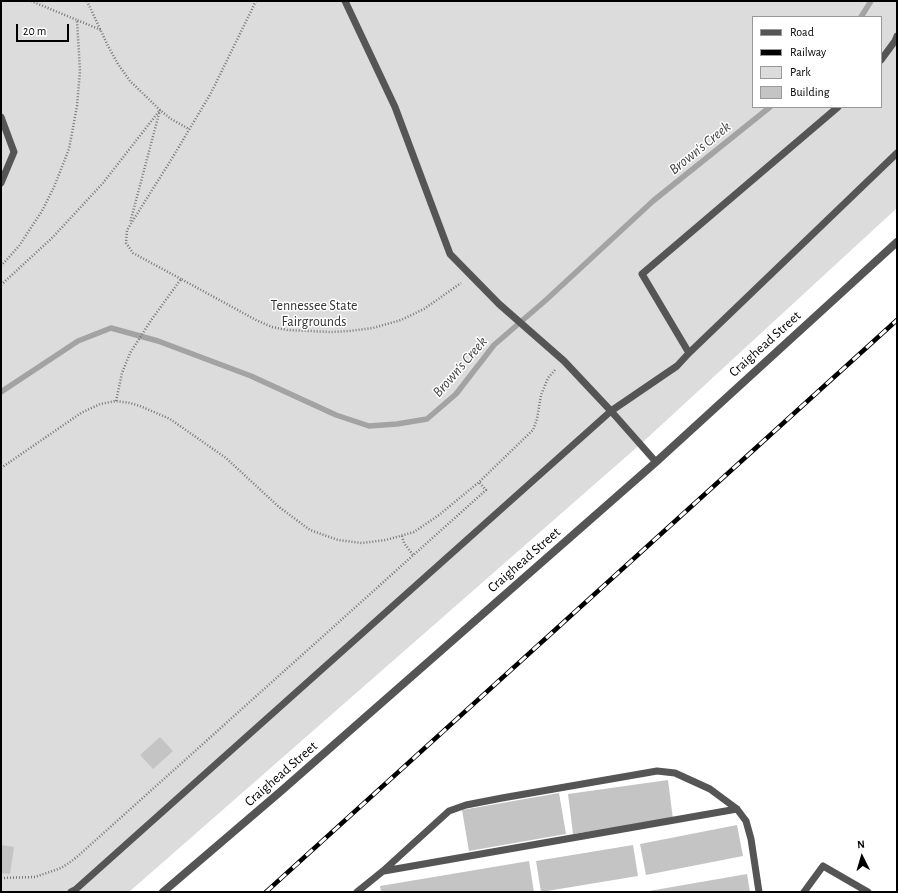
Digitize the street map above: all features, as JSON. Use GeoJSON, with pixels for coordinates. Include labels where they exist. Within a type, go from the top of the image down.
{"type":"FeatureCollection","features":[{"type":"Feature","properties":{"kind":"street","name":"Craighead Street"},"geometry":{"type":"LineString","coordinates":[[163,892],[280,792],[656,462],[897,242]]}},
{"type":"Feature","properties":{"kind":"lane"},"geometry":{"type":"LineString","coordinates":[[345,1],[395,107],[450,254],[499,304],[564,361],[656,462]]}},
{"type":"Feature","properties":{"kind":"lane"},"geometry":{"type":"LineString","coordinates":[[882,59],[897,36]]}},
{"type":"Feature","properties":{"kind":"lane"},"geometry":{"type":"LineString","coordinates":[[689,353],[642,274],[837,108]]}},
{"type":"Feature","properties":{"kind":"lane"},"geometry":{"type":"LineString","coordinates":[[1,117],[14,152],[1,183]]}},
{"type":"Feature","properties":{"kind":"lane"},"geometry":{"type":"LineString","coordinates":[[71,892],[76,890],[610,411],[677,366],[897,153]]}},
{"type":"Feature","properties":{"kind":"lane"},"geometry":{"type":"LineString","coordinates":[[357,892],[383,871],[449,812],[466,805],[657,771],[675,773],[710,790],[737,809],[746,821],[751,839],[759,892]]}},
{"type":"Feature","properties":{"kind":"lane"},"geometry":{"type":"LineString","coordinates":[[383,871],[737,809]]}},
{"type":"Feature","properties":{"kind":"lane"},"geometry":{"type":"LineString","coordinates":[[804,892],[823,866],[868,892]]}},
{"type":"Feature","properties":{"kind":"path"},"geometry":{"type":"LineString","coordinates":[[31,1],[101,30]]}},
{"type":"Feature","properties":{"kind":"path"},"geometry":{"type":"LineString","coordinates":[[87,1],[118,64],[130,81],[160,110],[189,130]]}},
{"type":"Feature","properties":{"kind":"path"},"geometry":{"type":"LineString","coordinates":[[130,223],[171,160],[211,93],[256,1]]}},
{"type":"Feature","properties":{"kind":"path"},"geometry":{"type":"LineString","coordinates":[[1,266],[19,246],[42,211],[54,187],[68,149],[77,106],[80,71],[77,20]]}},
{"type":"Feature","properties":{"kind":"path"},"geometry":{"type":"LineString","coordinates":[[160,110],[127,230],[126,243],[133,253],[256,320],[272,327],[287,330],[331,332],[373,328],[411,316],[438,300],[470,276]]}},
{"type":"Feature","properties":{"kind":"path"},"geometry":{"type":"LineString","coordinates":[[1,285],[53,237],[103,183],[160,110]]}},
{"type":"Feature","properties":{"kind":"path"},"geometry":{"type":"LineString","coordinates":[[116,401],[122,373],[130,353],[181,279]]}},
{"type":"Feature","properties":{"kind":"path"},"geometry":{"type":"LineString","coordinates":[[1,468],[81,413],[100,404],[116,401],[140,406],[170,419],[226,458],[279,507],[310,530],[338,540],[362,543],[386,540],[414,532],[439,516],[479,482],[533,430],[537,419],[541,395],[548,378],[564,361]]}},
{"type":"Feature","properties":{"kind":"path"},"geometry":{"type":"LineString","coordinates":[[1,878],[35,877],[48,874],[70,863],[486,490],[479,482]]}},
{"type":"Feature","properties":{"kind":"path"},"geometry":{"type":"LineString","coordinates":[[402,536],[404,543],[413,556]]}},
{"type":"Feature","properties":{"kind":"green space","name":"Tennessee State Fairgrounds"},"geometry":{"type":"Polygon","coordinates":[[[1,1],[897,1],[897,208],[644,441],[129,892],[1,892],[1,1]]]}},
{"type":"Feature","properties":{"kind":"building"},"geometry":{"type":"Polygon","coordinates":[[[160,737],[173,751],[153,769],[140,755],[160,737]]]}},
{"type":"Feature","properties":{"kind":"building"},"geometry":{"type":"Polygon","coordinates":[[[668,780],[673,819],[573,834],[568,794],[668,780]]]}},
{"type":"Feature","properties":{"kind":"building"},"geometry":{"type":"Polygon","coordinates":[[[559,793],[566,834],[469,851],[462,810],[559,793]]]}},
{"type":"Feature","properties":{"kind":"building"},"geometry":{"type":"Polygon","coordinates":[[[737,825],[743,856],[646,875],[640,844],[737,825]]]}},
{"type":"Feature","properties":{"kind":"building"},"geometry":{"type":"Polygon","coordinates":[[[1,845],[14,847],[10,874],[1,873],[1,845]]]}},
{"type":"Feature","properties":{"kind":"building"},"geometry":{"type":"Polygon","coordinates":[[[633,845],[638,876],[541,892],[536,861],[633,845]]]}},
{"type":"Feature","properties":{"kind":"building"},"geometry":{"type":"Polygon","coordinates":[[[529,861],[534,892],[381,892],[380,886],[529,861]]]}},
{"type":"Feature","properties":{"kind":"building"},"geometry":{"type":"Polygon","coordinates":[[[747,874],[750,892],[649,892],[649,891],[747,874]]]}},
{"type":"Feature","properties":{"kind":"waterway","name":"Brown's Creek"},"geometry":{"type":"LineString","coordinates":[[862,16],[871,1]]}},
{"type":"Feature","properties":{"kind":"waterway","name":"Brown's Creek"},"geometry":{"type":"LineString","coordinates":[[1,392],[78,341],[111,328],[158,341],[251,376],[336,415],[369,426],[397,424],[427,419],[456,394],[494,345],[546,300],[653,201],[769,108]]}},
{"type":"Feature","properties":{"kind":"railway"},"geometry":{"type":"LineString","coordinates":[[266,892],[897,320]]}}]}
